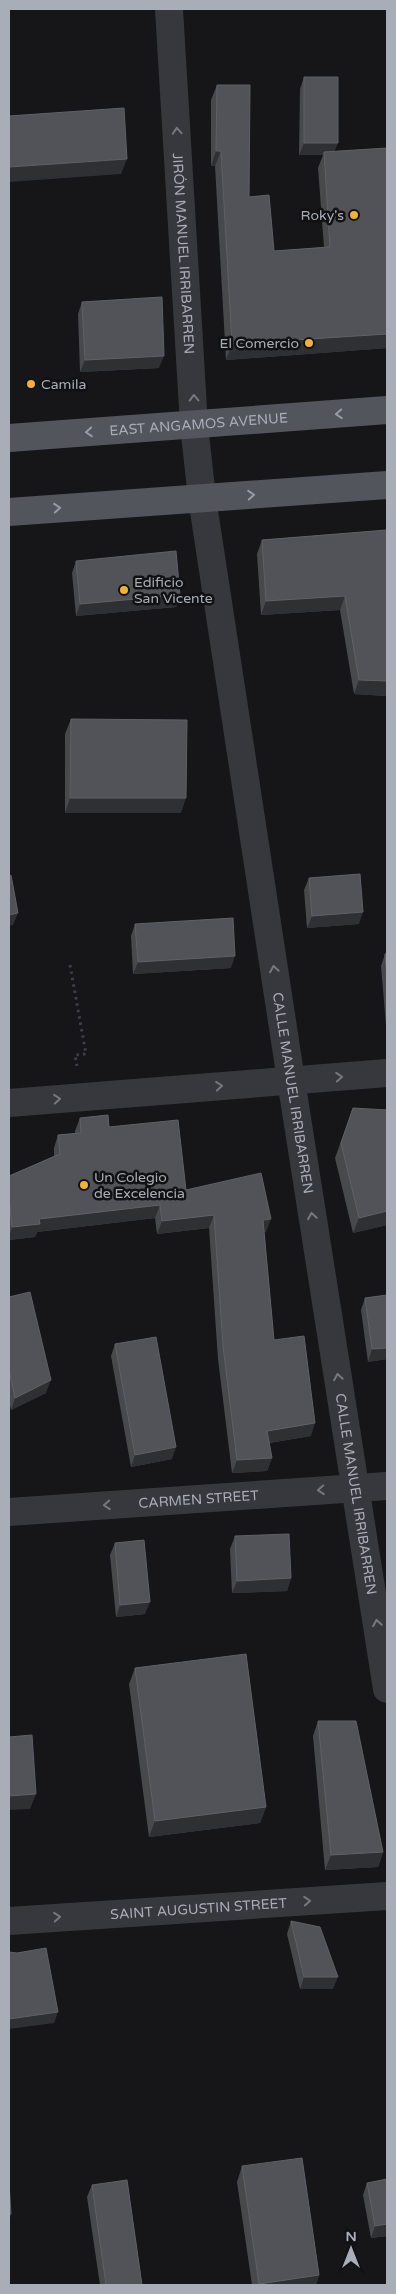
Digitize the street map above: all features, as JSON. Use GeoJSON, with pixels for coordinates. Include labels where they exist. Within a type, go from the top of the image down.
{"type":"FeatureCollection","features":[{"type":"Feature","properties":{"kind":"main road","name":"EAST ANGAMOS AVENUE"},"geometry":{"type":"LineString","coordinates":[[9,438],[387,410]]}},
{"type":"Feature","properties":{"kind":"main road"},"geometry":{"type":"LineString","coordinates":[[9,512],[387,485]]}},
{"type":"Feature","properties":{"kind":"street","name":"JIRÓN MANUEL IRRIBARREN"},"geometry":{"type":"LineString","coordinates":[[169,9],[194,425],[202,498]]}},
{"type":"Feature","properties":{"kind":"street","name":"CALLE MANUEL IRRIBARREN"},"geometry":{"type":"LineString","coordinates":[[202,498],[387,1689]]}},
{"type":"Feature","properties":{"kind":"street"},"geometry":{"type":"LineString","coordinates":[[9,1104],[387,1073]]}},
{"type":"Feature","properties":{"kind":"street","name":"CARMEN STREET"},"geometry":{"type":"LineString","coordinates":[[9,1512],[387,1486]]}},
{"type":"Feature","properties":{"kind":"street","name":"SAINT AUGUSTIN STREET"},"geometry":{"type":"LineString","coordinates":[[9,1921],[387,1896]]}},
{"type":"Feature","properties":{"kind":"path"},"geometry":{"type":"LineString","coordinates":[[70,965],[86,1054],[75,1055],[82,1097]]}},
{"type":"Feature","properties":{"kind":"building"},"geometry":{"type":"Polygon","coordinates":[[[304,77],[338,77],[338,143],[304,143],[304,77]]]}},
{"type":"Feature","properties":{"kind":"building"},"geometry":{"type":"Polygon","coordinates":[[[217,85],[250,85],[249,197],[269,195],[274,251],[330,247],[324,152],[387,148],[387,334],[232,344],[221,151],[216,151],[217,85]]]}},
{"type":"Feature","properties":{"kind":"building"},"geometry":{"type":"Polygon","coordinates":[[[124,108],[127,159],[9,167],[9,116],[124,108]]]}},
{"type":"Feature","properties":{"kind":"building"},"geometry":{"type":"Polygon","coordinates":[[[162,297],[164,356],[85,360],[82,302],[162,297]]]}},
{"type":"Feature","properties":{"kind":"building"},"geometry":{"type":"Polygon","coordinates":[[[387,530],[387,681],[359,680],[345,596],[266,601],[262,540],[387,530]]]}},
{"type":"Feature","properties":{"kind":"building","name":"Edificio San Vicente"},"geometry":{"type":"Polygon","coordinates":[[[176,551],[180,595],[80,604],[76,561],[176,551]]]}},
{"type":"Feature","properties":{"kind":"building"},"geometry":{"type":"Polygon","coordinates":[[[71,719],[187,720],[186,798],[70,798],[71,719]]]}},
{"type":"Feature","properties":{"kind":"building"},"geometry":{"type":"Polygon","coordinates":[[[360,874],[363,912],[312,916],[309,878],[360,874]]]}},
{"type":"Feature","properties":{"kind":"building"},"geometry":{"type":"Polygon","coordinates":[[[11,875],[18,913],[9,915],[9,876],[11,875]]]}},
{"type":"Feature","properties":{"kind":"building"},"geometry":{"type":"Polygon","coordinates":[[[233,918],[235,956],[138,962],[135,924],[233,918]]]}},
{"type":"Feature","properties":{"kind":"building"},"geometry":{"type":"Polygon","coordinates":[[[387,953],[387,976],[385,954],[387,953]]]}},
{"type":"Feature","properties":{"kind":"building"},"geometry":{"type":"Polygon","coordinates":[[[353,1108],[387,1110],[387,1211],[359,1218],[341,1143],[353,1108]]]}},
{"type":"Feature","properties":{"kind":"building"},"geometry":{"type":"Polygon","coordinates":[[[108,1115],[109,1127],[178,1120],[186,1190],[261,1173],[271,1219],[263,1220],[274,1340],[304,1336],[315,1423],[267,1431],[272,1458],[237,1460],[223,1346],[214,1215],[162,1221],[160,1205],[39,1219],[40,1224],[12,1227],[9,1176],[60,1154],[58,1135],[81,1133],[80,1118],[108,1115]]]}},
{"type":"Feature","properties":{"kind":"building"},"geometry":{"type":"Polygon","coordinates":[[[30,1292],[51,1380],[15,1398],[9,1369],[9,1297],[30,1292]]]}},
{"type":"Feature","properties":{"kind":"building"},"geometry":{"type":"Polygon","coordinates":[[[387,1295],[387,1348],[372,1349],[365,1298],[387,1295]]]}},
{"type":"Feature","properties":{"kind":"building"},"geometry":{"type":"Polygon","coordinates":[[[156,1337],[176,1447],[135,1455],[115,1344],[156,1337]]]}},
{"type":"Feature","properties":{"kind":"building"},"geometry":{"type":"Polygon","coordinates":[[[289,1534],[291,1578],[237,1581],[235,1536],[289,1534]]]}},
{"type":"Feature","properties":{"kind":"building"},"geometry":{"type":"Polygon","coordinates":[[[144,1540],[150,1602],[120,1605],[115,1543],[144,1540]]]}},
{"type":"Feature","properties":{"kind":"building"},"geometry":{"type":"Polygon","coordinates":[[[246,1654],[266,1807],[155,1821],[135,1668],[246,1654]]]}},
{"type":"Feature","properties":{"kind":"building"},"geometry":{"type":"Polygon","coordinates":[[[318,1721],[356,1721],[383,1852],[331,1855],[318,1721]]]}},
{"type":"Feature","properties":{"kind":"building"},"geometry":{"type":"Polygon","coordinates":[[[32,1735],[36,1794],[9,1796],[9,1737],[32,1735]]]}},
{"type":"Feature","properties":{"kind":"building"},"geometry":{"type":"Polygon","coordinates":[[[291,1921],[320,1927],[338,1977],[304,1977],[291,1921]]]}},
{"type":"Feature","properties":{"kind":"building"},"geometry":{"type":"Polygon","coordinates":[[[46,1948],[58,2012],[9,2019],[9,1952],[17,1953],[46,1948]]]}},
{"type":"Feature","properties":{"kind":"building"},"geometry":{"type":"Polygon","coordinates":[[[302,2158],[319,2275],[259,2284],[242,2166],[302,2158]]]}},
{"type":"Feature","properties":{"kind":"building"},"geometry":{"type":"Polygon","coordinates":[[[387,2179],[387,2224],[375,2226],[367,2183],[387,2179]]]}},
{"type":"Feature","properties":{"kind":"building"},"geometry":{"type":"Polygon","coordinates":[[[127,2180],[142,2285],[106,2285],[92,2185],[127,2180]]]}},
{"type":"Feature","properties":{"kind":"building"},"geometry":{"type":"Polygon","coordinates":[[[9,2182],[11,2214],[9,2215],[9,2182]]]}},
{"type":"Feature","properties":{"kind":"place","name":"Roky's"},"geometry":{"type":"Point","coordinates":[354,215]}},
{"type":"Feature","properties":{"kind":"place","name":"El Comercio"},"geometry":{"type":"Point","coordinates":[309,343]}},
{"type":"Feature","properties":{"kind":"place","name":"Camila"},"geometry":{"type":"Point","coordinates":[31,384]}},
{"type":"Feature","properties":{"kind":"place","name":"Edificio San Vicente"},"geometry":{"type":"Point","coordinates":[124,590]}},
{"type":"Feature","properties":{"kind":"place","name":"Un Colegio de Excelencia"},"geometry":{"type":"Point","coordinates":[84,1185]}}]}
